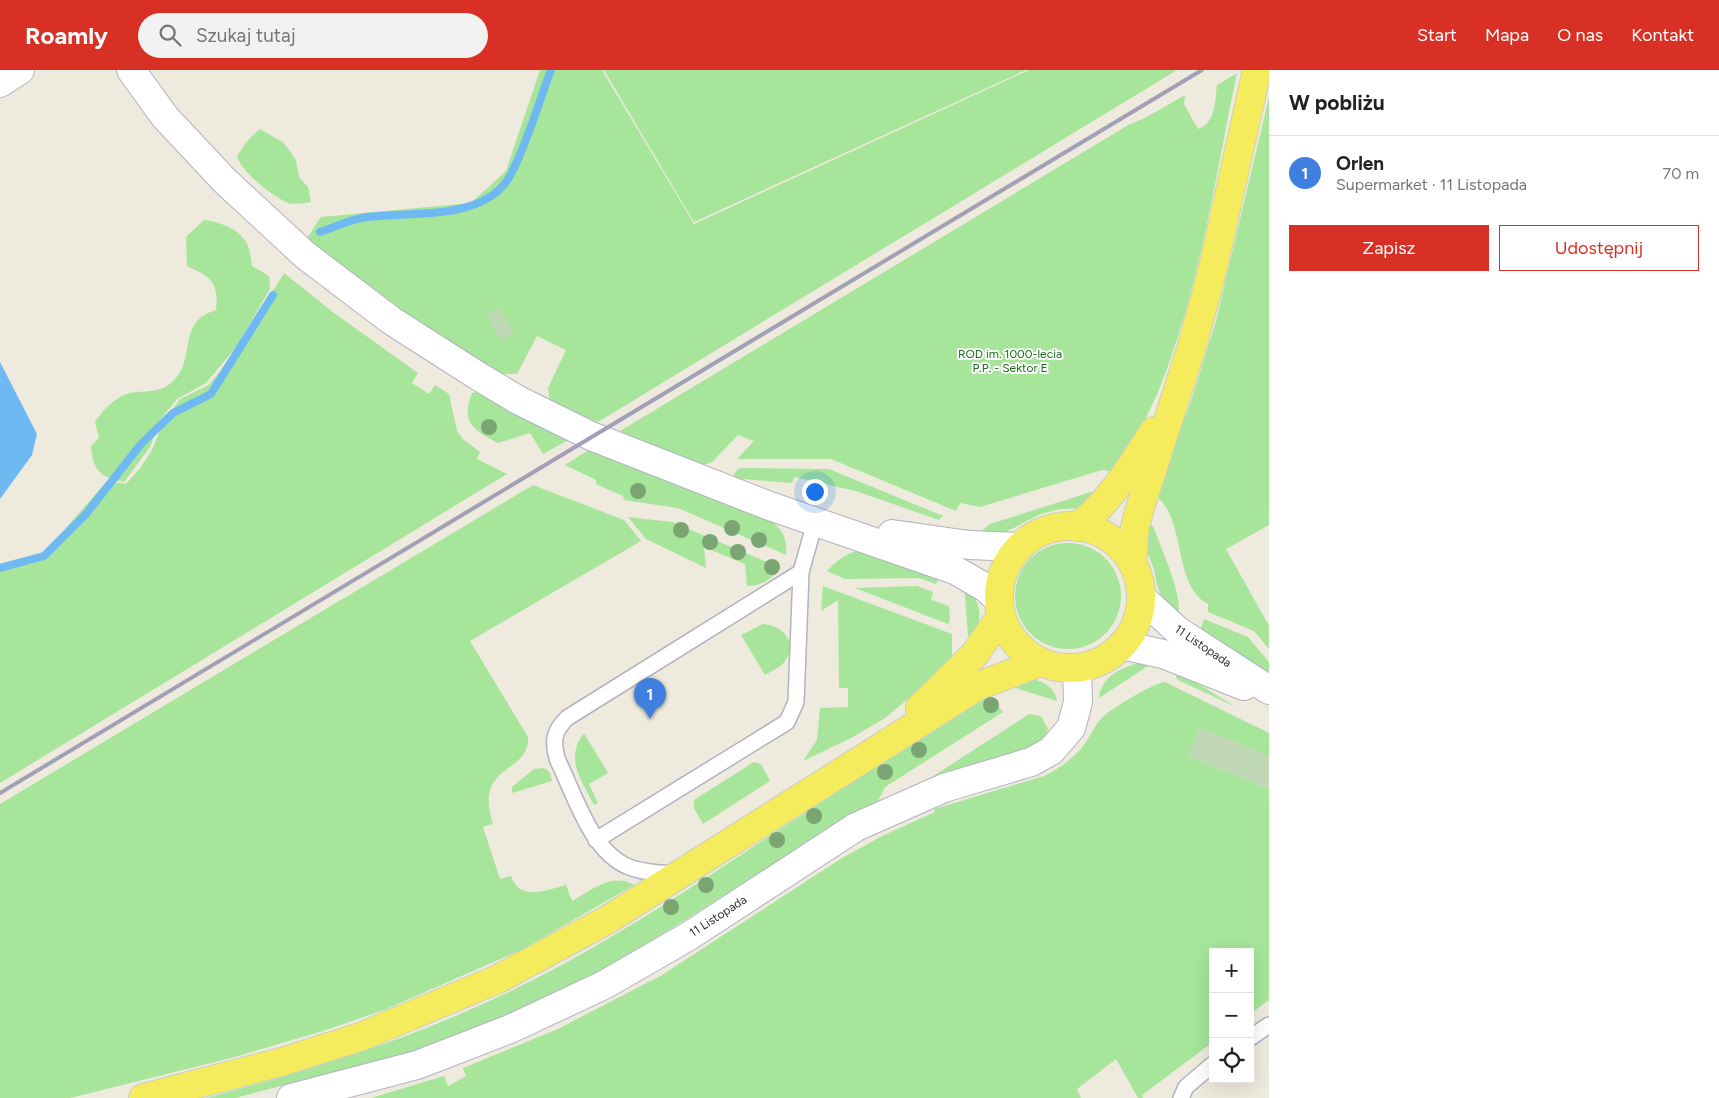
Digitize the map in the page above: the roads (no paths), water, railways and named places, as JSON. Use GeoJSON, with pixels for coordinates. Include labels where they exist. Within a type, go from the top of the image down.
{"type":"FeatureCollection","features":[{"type":"Feature","properties":{"kind":"main road"},"geometry":{"type":"LineString","coordinates":[[1132,562],[1135,527],[1192,346],[1212,272],[1257,70]]}},
{"type":"Feature","properties":{"kind":"main road"},"geometry":{"type":"LineString","coordinates":[[1078,527],[1096,513],[1118,486],[1172,405]]}},
{"type":"Feature","properties":{"kind":"main road"},"geometry":{"type":"LineString","coordinates":[[875,750],[964,666],[981,647],[1000,608],[1004,571],[1020,547],[1047,530],[1078,527],[1094,531],[1109,538],[1122,549],[1132,562],[1138,579],[1141,597],[1136,622],[1122,645],[1109,656],[1094,664],[1078,668],[1065,668],[1041,662],[1016,643],[1000,608]]}},
{"type":"Feature","properties":{"kind":"main road"},"geometry":{"type":"LineString","coordinates":[[143,1098],[327,1048],[429,1010],[498,980],[554,950],[680,874],[978,686],[1041,662]]}},
{"type":"Feature","properties":{"kind":"street"},"geometry":{"type":"LineString","coordinates":[[0,83],[20,70]]}},
{"type":"Feature","properties":{"kind":"street"},"geometry":{"type":"LineString","coordinates":[[131,70],[165,116],[225,181],[305,255],[392,321],[518,400],[591,436],[706,482],[955,570],[986,588],[1000,608]]}},
{"type":"Feature","properties":{"kind":"street"},"geometry":{"type":"LineString","coordinates":[[820,523],[961,545],[1020,547]]}},
{"type":"Feature","properties":{"kind":"street","name":"11 Listopada"},"geometry":{"type":"LineString","coordinates":[[1141,597],[1178,630],[1269,690]]}},
{"type":"Feature","properties":{"kind":"street","name":"11 Listopada"},"geometry":{"type":"LineString","coordinates":[[1122,645],[1163,654],[1269,697]]}},
{"type":"Feature","properties":{"kind":"street","name":"11 Listopada"},"geometry":{"type":"LineString","coordinates":[[291,1098],[417,1065],[510,1029],[604,985],[664,950],[856,827],[944,788],[1031,762],[1051,751],[1071,728],[1078,702],[1078,668]]}},
{"type":"Feature","properties":{"kind":"lane"},"geometry":{"type":"LineString","coordinates":[[596,840],[788,722],[796,702],[801,572],[820,523]]}},
{"type":"Feature","properties":{"kind":"lane"},"geometry":{"type":"LineString","coordinates":[[680,874],[653,873],[629,867],[610,856],[596,840],[558,761],[554,747],[554,737],[558,727],[567,718],[801,572]]}},
{"type":"Feature","properties":{"kind":"lane"},"geometry":{"type":"LineString","coordinates":[[1254,1035],[1269,1025]]}},
{"type":"Feature","properties":{"kind":"lane"},"geometry":{"type":"LineString","coordinates":[[1181,1098],[1186,1087],[1209,1067]]}},
{"type":"Feature","properties":{"kind":"water"},"geometry":{"type":"Polygon","coordinates":[[[0,362],[37,434],[32,455],[0,499],[0,362]]]}},
{"type":"Feature","properties":{"kind":"waterway"},"geometry":{"type":"LineString","coordinates":[[320,232],[361,218],[447,211],[466,207],[484,200],[499,189],[511,174],[528,136],[551,70]]}},
{"type":"Feature","properties":{"kind":"waterway"},"geometry":{"type":"LineString","coordinates":[[0,568],[44,556],[86,514],[141,444],[173,413],[211,394],[273,295]]}},
{"type":"Feature","properties":{"kind":"railway"},"geometry":{"type":"LineString","coordinates":[[0,793],[1202,70]]}},
{"type":"Feature","properties":{"kind":"place","name":"Orlen"},"geometry":{"type":"Point","coordinates":[650,719]}},
{"type":"Feature","properties":{"kind":"park label","name":"ROD im. 1000-lecia P.P. - Sektor E"},"geometry":{"type":"Point","coordinates":[1010,361]}}]}
